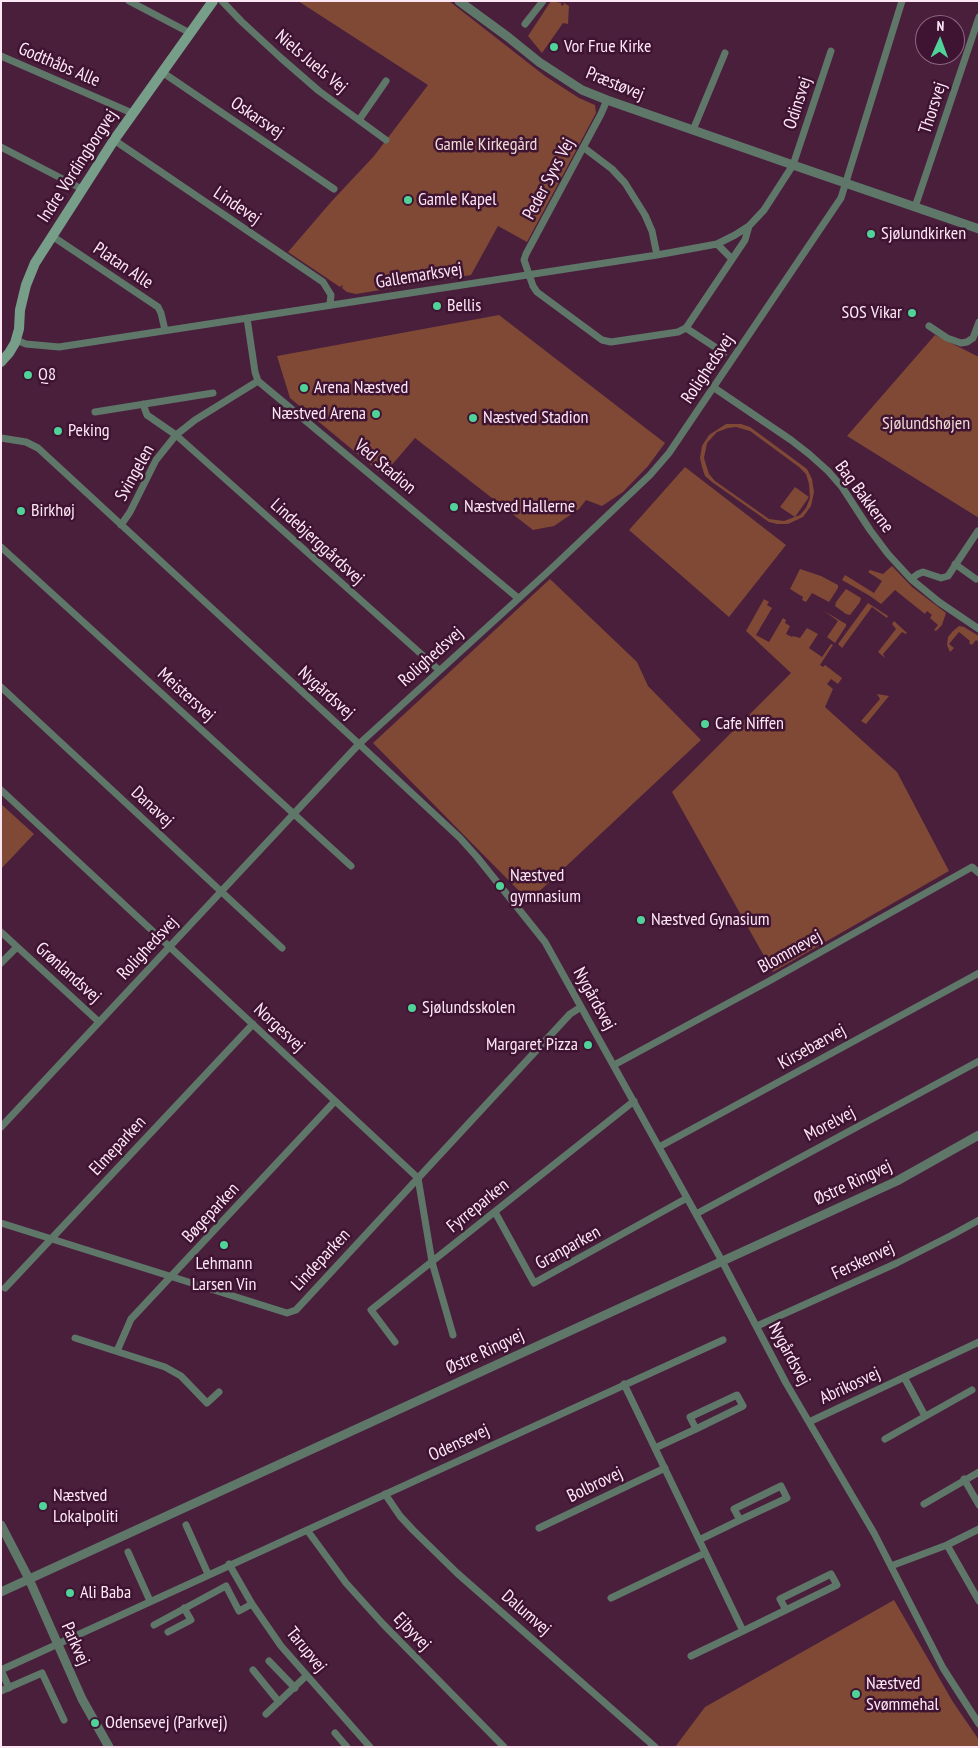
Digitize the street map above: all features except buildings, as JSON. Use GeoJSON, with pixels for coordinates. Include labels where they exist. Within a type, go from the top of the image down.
{"type":"FeatureCollection","features":[{"type":"Feature","properties":{"kind":"main road","name":"Indre Vordingborgvej"},"geometry":{"type":"LineString","coordinates":[[1,362],[10,353],[16,340],[26,285],[35,263],[132,113],[213,1]]}},
{"type":"Feature","properties":{"kind":"street"},"geometry":{"type":"LineString","coordinates":[[129,1],[190,33]]}},
{"type":"Feature","properties":{"kind":"street","name":"Niels Juels Vej"},"geometry":{"type":"LineString","coordinates":[[222,1],[241,21],[319,91],[386,140]]}},
{"type":"Feature","properties":{"kind":"street","name":"Præstøvej"},"geometry":{"type":"LineString","coordinates":[[458,1],[539,62],[582,90],[793,166],[979,229]]}},
{"type":"Feature","properties":{"kind":"street"},"geometry":{"type":"LineString","coordinates":[[525,24],[543,1]]}},
{"type":"Feature","properties":{"kind":"street"},"geometry":{"type":"LineString","coordinates":[[846,184],[902,1]]}},
{"type":"Feature","properties":{"kind":"street","name":"Thorsvej"},"geometry":{"type":"LineString","coordinates":[[915,207],[979,17]]}},
{"type":"Feature","properties":{"kind":"street","name":"Odinsvej"},"geometry":{"type":"LineString","coordinates":[[793,166],[831,51]]}},
{"type":"Feature","properties":{"kind":"street"},"geometry":{"type":"LineString","coordinates":[[693,130],[725,53]]}},
{"type":"Feature","properties":{"kind":"street","name":"Godthåbs Alle"},"geometry":{"type":"LineString","coordinates":[[1,56],[132,113]]}},
{"type":"Feature","properties":{"kind":"street","name":"Oskarsvej"},"geometry":{"type":"LineString","coordinates":[[162,72],[334,189]]}},
{"type":"Feature","properties":{"kind":"street"},"geometry":{"type":"LineString","coordinates":[[359,120],[386,81]]}},
{"type":"Feature","properties":{"kind":"street","name":"Peder Syvs Vej"},"geometry":{"type":"LineString","coordinates":[[529,274],[524,260],[526,254],[607,100]]}},
{"type":"Feature","properties":{"kind":"street","name":"Lindevej"},"geometry":{"type":"LineString","coordinates":[[114,140],[323,282],[331,295],[330,304]]}},
{"type":"Feature","properties":{"kind":"street"},"geometry":{"type":"LineString","coordinates":[[1,147],[82,189]]}},
{"type":"Feature","properties":{"kind":"street"},"geometry":{"type":"LineString","coordinates":[[583,147],[612,168],[626,183],[652,231],[657,255]]}},
{"type":"Feature","properties":{"kind":"street","name":"Gallemarksvej"},"geometry":{"type":"LineString","coordinates":[[16,340],[26,344],[59,347],[697,249],[717,244],[749,226],[764,210],[793,166]]}},
{"type":"Feature","properties":{"kind":"street","name":"Rolighedsvej"},"geometry":{"type":"LineString","coordinates":[[1,1128],[359,744],[650,475],[669,454],[841,198],[846,184]]}},
{"type":"Feature","properties":{"kind":"street"},"geometry":{"type":"LineString","coordinates":[[529,274],[537,292],[602,340],[611,342],[678,332],[686,328],[745,240],[749,226]]}},
{"type":"Feature","properties":{"kind":"street","name":"Platan Alle"},"geometry":{"type":"LineString","coordinates":[[52,236],[158,307],[165,330]]}},
{"type":"Feature","properties":{"kind":"street"},"geometry":{"type":"LineString","coordinates":[[717,244],[732,259]]}},
{"type":"Feature","properties":{"kind":"street"},"geometry":{"type":"LineString","coordinates":[[247,318],[258,381]]}},
{"type":"Feature","properties":{"kind":"street"},"geometry":{"type":"LineString","coordinates":[[929,326],[948,338],[961,343],[973,338],[979,322]]}},
{"type":"Feature","properties":{"kind":"street"},"geometry":{"type":"LineString","coordinates":[[686,328],[724,354]]}},
{"type":"Feature","properties":{"kind":"street","name":"Svingelen"},"geometry":{"type":"LineString","coordinates":[[121,525],[130,512],[156,460],[176,435],[195,420],[258,381]]}},
{"type":"Feature","properties":{"kind":"street","name":"Ved Stadion"},"geometry":{"type":"LineString","coordinates":[[258,381],[518,598]]}},
{"type":"Feature","properties":{"kind":"street","name":"Bag Bakkerne"},"geometry":{"type":"LineString","coordinates":[[713,387],[791,440],[828,471],[842,487],[888,554],[911,579],[939,602],[979,629]]}},
{"type":"Feature","properties":{"kind":"street"},"geometry":{"type":"LineString","coordinates":[[95,412],[213,393]]}},
{"type":"Feature","properties":{"kind":"street","name":"Svingelen"},"geometry":{"type":"LineString","coordinates":[[143,404],[147,415],[176,435]]}},
{"type":"Feature","properties":{"kind":"street","name":"Lindebjerggårdsvej"},"geometry":{"type":"LineString","coordinates":[[176,435],[439,670]]}},
{"type":"Feature","properties":{"kind":"street","name":"Nygårdsvej"},"geometry":{"type":"LineString","coordinates":[[1,438],[26,442],[38,448],[359,744],[460,838],[544,942],[722,1261],[786,1383],[891,1566],[943,1668],[979,1724]]}},
{"type":"Feature","properties":{"kind":"street"},"geometry":{"type":"LineString","coordinates":[[911,579],[922,572],[944,578],[948,576],[978,531]]}},
{"type":"Feature","properties":{"kind":"street","name":"Meistersvej"},"geometry":{"type":"LineString","coordinates":[[1,546],[351,866]]}},
{"type":"Feature","properties":{"kind":"street"},"geometry":{"type":"LineString","coordinates":[[955,564],[976,579]]}},
{"type":"Feature","properties":{"kind":"street","name":"Danavej"},"geometry":{"type":"LineString","coordinates":[[1,687],[282,948]]}},
{"type":"Feature","properties":{"kind":"street","name":"Norgesvej"},"geometry":{"type":"LineString","coordinates":[[1,790],[418,1178]]}},
{"type":"Feature","properties":{"kind":"street","name":"Blommevej"},"geometry":{"type":"LineString","coordinates":[[614,1066],[779,976],[972,867],[979,873]]}},
{"type":"Feature","properties":{"kind":"street","name":"Grønlandsvej"},"geometry":{"type":"LineString","coordinates":[[1,932],[100,1022]]}},
{"type":"Feature","properties":{"kind":"street","name":"Grønlandsvej"},"geometry":{"type":"LineString","coordinates":[[1,963],[17,947]]}},
{"type":"Feature","properties":{"kind":"street","name":"Kirsebærvej"},"geometry":{"type":"LineString","coordinates":[[659,1147],[979,973]]}},
{"type":"Feature","properties":{"kind":"street","name":"Lindeparken"},"geometry":{"type":"LineString","coordinates":[[1,1223],[287,1313],[296,1310],[570,1014],[581,1007]]}},
{"type":"Feature","properties":{"kind":"street","name":"Elmeparken"},"geometry":{"type":"LineString","coordinates":[[5,1288],[253,1024]]}},
{"type":"Feature","properties":{"kind":"street","name":"Morelvej"},"geometry":{"type":"LineString","coordinates":[[696,1214],[979,1061]]}},
{"type":"Feature","properties":{"kind":"street","name":"Bøgeparken"},"geometry":{"type":"LineString","coordinates":[[117,1351],[131,1319],[335,1101]]}},
{"type":"Feature","properties":{"kind":"street","name":"Fyrreparken"},"geometry":{"type":"LineString","coordinates":[[395,1342],[372,1310],[634,1101]]}},
{"type":"Feature","properties":{"kind":"street","name":"Østre Ringvej"},"geometry":{"type":"LineString","coordinates":[[1,1592],[897,1181],[979,1134]]}},
{"type":"Feature","properties":{"kind":"street"},"geometry":{"type":"LineString","coordinates":[[418,1178],[432,1262],[453,1335]]}},
{"type":"Feature","properties":{"kind":"street","name":"Granparken"},"geometry":{"type":"LineString","coordinates":[[495,1212],[534,1284],[687,1198]]}},
{"type":"Feature","properties":{"kind":"street","name":"Ferskenvej"},"geometry":{"type":"LineString","coordinates":[[757,1326],[897,1262],[979,1220]]}},
{"type":"Feature","properties":{"kind":"street"},"geometry":{"type":"LineString","coordinates":[[75,1338],[165,1367],[181,1376],[207,1403],[218,1392]]}},
{"type":"Feature","properties":{"kind":"street","name":"Odensevej"},"geometry":{"type":"LineString","coordinates":[[9,1688],[1,1670],[723,1340]]}},
{"type":"Feature","properties":{"kind":"street","name":"Abrikosvej"},"geometry":{"type":"LineString","coordinates":[[809,1422],[979,1342]]}},
{"type":"Feature","properties":{"kind":"street","name":"Abrikosvej"},"geometry":{"type":"LineString","coordinates":[[904,1377],[925,1416]]}},
{"type":"Feature","properties":{"kind":"street"},"geometry":{"type":"LineString","coordinates":[[624,1384],[743,1630]]}},
{"type":"Feature","properties":{"kind":"street"},"geometry":{"type":"LineString","coordinates":[[885,1439],[972,1390]]}},
{"type":"Feature","properties":{"kind":"street"},"geometry":{"type":"LineString","coordinates":[[655,1448],[696,1429],[743,1406],[737,1395],[690,1417],[696,1429]]}},
{"type":"Feature","properties":{"kind":"street","name":"Bolbrovej"},"geometry":{"type":"LineString","coordinates":[[539,1528],[665,1468]]}},
{"type":"Feature","properties":{"kind":"street"},"geometry":{"type":"LineString","coordinates":[[924,1504],[979,1472]]}},
{"type":"Feature","properties":{"kind":"street"},"geometry":{"type":"LineString","coordinates":[[964,1480],[979,1505]]}},
{"type":"Feature","properties":{"kind":"street"},"geometry":{"type":"LineString","coordinates":[[699,1540],[787,1498],[781,1486],[734,1508],[740,1520]]}},
{"type":"Feature","properties":{"kind":"street","name":"Dalumvej"},"geometry":{"type":"LineString","coordinates":[[385,1494],[412,1530],[457,1573],[655,1747]]}},
{"type":"Feature","properties":{"kind":"street"},"geometry":{"type":"LineString","coordinates":[[186,1524],[208,1574]]}},
{"type":"Feature","properties":{"kind":"street","name":"Parkvej"},"geometry":{"type":"LineString","coordinates":[[1,1526],[29,1579],[56,1645],[82,1699],[109,1747]]}},
{"type":"Feature","properties":{"kind":"street"},"geometry":{"type":"LineString","coordinates":[[891,1566],[947,1545],[979,1529]]}},
{"type":"Feature","properties":{"kind":"street","name":"Ejbyvej"},"geometry":{"type":"LineString","coordinates":[[307,1530],[346,1583],[383,1624],[504,1747]]}},
{"type":"Feature","properties":{"kind":"street"},"geometry":{"type":"LineString","coordinates":[[947,1545],[979,1601]]}},
{"type":"Feature","properties":{"kind":"street"},"geometry":{"type":"LineString","coordinates":[[128,1552],[150,1601]]}},
{"type":"Feature","properties":{"kind":"street"},"geometry":{"type":"LineString","coordinates":[[611,1598],[705,1552]]}},
{"type":"Feature","properties":{"kind":"street","name":"Tarupvej"},"geometry":{"type":"LineString","coordinates":[[230,1564],[252,1604],[281,1646],[370,1747]]}},
{"type":"Feature","properties":{"kind":"street"},"geometry":{"type":"LineString","coordinates":[[691,1656],[837,1586],[831,1574],[780,1599],[786,1610]]}},
{"type":"Feature","properties":{"kind":"street"},"geometry":{"type":"LineString","coordinates":[[154,1625],[226,1586],[239,1611],[252,1604]]}},
{"type":"Feature","properties":{"kind":"street"},"geometry":{"type":"LineString","coordinates":[[168,1632],[191,1620],[184,1608]]}},
{"type":"Feature","properties":{"kind":"street"},"geometry":{"type":"LineString","coordinates":[[269,1661],[295,1688]]}},
{"type":"Feature","properties":{"kind":"street"},"geometry":{"type":"LineString","coordinates":[[253,1670],[279,1702]]}},
{"type":"Feature","properties":{"kind":"street"},"geometry":{"type":"LineString","coordinates":[[1,1691],[42,1673],[64,1720]]}},
{"type":"Feature","properties":{"kind":"street"},"geometry":{"type":"LineString","coordinates":[[266,1714],[306,1676]]}},
{"type":"Feature","properties":{"kind":"street"},"geometry":{"type":"LineString","coordinates":[[335,1733],[347,1747]]}},
{"type":"Feature","properties":{"kind":"green space","name":"Gamle Kirkegård"},"geometry":{"type":"Polygon","coordinates":[[[298,1],[449,1],[545,76],[579,98],[595,105],[596,113],[527,242],[498,226],[471,275],[356,294],[347,292],[342,288],[343,285],[340,287],[288,252],[374,156],[428,85],[298,1]]]}},
{"type":"Feature","properties":{"kind":"green space"},"geometry":{"type":"Polygon","coordinates":[[[551,1],[561,3],[563,6],[564,3],[569,6],[568,24],[563,23],[542,53],[528,36],[551,1]]]}},
{"type":"Feature","properties":{"kind":"green space","name":"Næstved Stadion"},"geometry":{"type":"Polygon","coordinates":[[[499,315],[665,443],[648,466],[623,492],[602,506],[586,500],[579,509],[554,526],[533,530],[415,438],[383,475],[290,398],[277,356],[499,315]]]}},
{"type":"Feature","properties":{"kind":"green space","name":"Sjølundshøjen"},"geometry":{"type":"Polygon","coordinates":[[[935,335],[979,357],[979,518],[847,436],[935,335]]]}},
{"type":"Feature","properties":{"kind":"green space"},"geometry":{"type":"Polygon","coordinates":[[[726,424],[741,424],[750,427],[807,469],[812,479],[814,492],[811,506],[803,517],[788,524],[769,522],[705,476],[700,458],[702,446],[709,435],[726,424]],[[736,427],[717,432],[707,443],[704,458],[709,474],[715,481],[769,519],[784,521],[800,515],[806,508],[810,498],[806,474],[750,431],[736,427]]]}},
{"type":"Feature","properties":{"kind":"green space"},"geometry":{"type":"Polygon","coordinates":[[[685,467],[786,545],[729,617],[629,530],[685,467]]]}},
{"type":"Feature","properties":{"kind":"green space"},"geometry":{"type":"Polygon","coordinates":[[[795,487],[809,497],[795,517],[780,507],[795,487]]]}},
{"type":"Feature","properties":{"kind":"green space"},"geometry":{"type":"Polygon","coordinates":[[[892,566],[912,587],[946,613],[942,625],[936,631],[934,630],[938,625],[930,618],[932,615],[927,611],[925,614],[895,590],[881,604],[842,580],[845,575],[874,593],[882,581],[868,572],[870,570],[883,574],[892,566]]]}},
{"type":"Feature","properties":{"kind":"green space"},"geometry":{"type":"Polygon","coordinates":[[[800,569],[821,576],[838,585],[829,602],[812,593],[806,602],[802,600],[803,597],[790,589],[800,569]]]}},
{"type":"Feature","properties":{"kind":"green space"},"geometry":{"type":"Polygon","coordinates":[[[550,579],[637,662],[648,686],[701,740],[529,901],[373,743],[550,579]]]}},
{"type":"Feature","properties":{"kind":"green space"},"geometry":{"type":"Polygon","coordinates":[[[846,589],[861,598],[850,615],[835,606],[846,589]]]}},
{"type":"Feature","properties":{"kind":"green space"},"geometry":{"type":"Polygon","coordinates":[[[764,599],[769,602],[767,605],[772,608],[756,635],[769,642],[783,618],[786,620],[785,623],[790,626],[786,634],[792,637],[800,638],[807,628],[818,634],[809,648],[822,657],[831,644],[833,645],[820,665],[823,667],[825,665],[842,678],[838,684],[831,679],[827,684],[833,689],[825,707],[897,772],[949,871],[773,972],[672,792],[791,673],[746,631],[764,599]]]}},
{"type":"Feature","properties":{"kind":"green space"},"geometry":{"type":"Polygon","coordinates":[[[868,603],[888,616],[887,618],[872,607],[842,648],[838,644],[868,603]]]}},
{"type":"Feature","properties":{"kind":"green space"},"geometry":{"type":"Polygon","coordinates":[[[824,611],[846,624],[835,643],[827,637],[838,621],[824,611]]]}},
{"type":"Feature","properties":{"kind":"green space"},"geometry":{"type":"Polygon","coordinates":[[[894,621],[907,633],[902,632],[883,654],[885,658],[878,652],[896,629],[892,624],[894,621]]]}},
{"type":"Feature","properties":{"kind":"green space"},"geometry":{"type":"Polygon","coordinates":[[[959,626],[979,636],[979,642],[976,640],[972,645],[959,632],[949,644],[954,648],[950,652],[947,645],[948,637],[959,626]]]}},
{"type":"Feature","properties":{"kind":"green space"},"geometry":{"type":"Polygon","coordinates":[[[877,694],[889,696],[866,724],[861,721],[880,699],[877,694]]]}},
{"type":"Feature","properties":{"kind":"green space"},"geometry":{"type":"Polygon","coordinates":[[[1,804],[34,834],[1,869],[1,804]]]}},
{"type":"Feature","properties":{"kind":"green space"},"geometry":{"type":"Polygon","coordinates":[[[894,1600],[953,1702],[979,1740],[979,1747],[675,1747],[705,1707],[894,1600]]]}},
{"type":"Feature","properties":{"kind":"place","name":"Vor Frue Kirke"},"geometry":{"type":"Point","coordinates":[554,47]}},
{"type":"Feature","properties":{"kind":"place","name":"Gamle Kapel"},"geometry":{"type":"Point","coordinates":[408,200]}},
{"type":"Feature","properties":{"kind":"place","name":"Sjølundkirken"},"geometry":{"type":"Point","coordinates":[871,234]}},
{"type":"Feature","properties":{"kind":"place","name":"Bellis"},"geometry":{"type":"Point","coordinates":[437,306]}},
{"type":"Feature","properties":{"kind":"place","name":"SOS Vikar"},"geometry":{"type":"Point","coordinates":[912,313]}},
{"type":"Feature","properties":{"kind":"place","name":"Q8"},"geometry":{"type":"Point","coordinates":[28,375]}},
{"type":"Feature","properties":{"kind":"place","name":"Arena Næstved"},"geometry":{"type":"Point","coordinates":[304,388]}},
{"type":"Feature","properties":{"kind":"place","name":"Næstved Arena"},"geometry":{"type":"Point","coordinates":[376,414]}},
{"type":"Feature","properties":{"kind":"place","name":"Næstved Stadion"},"geometry":{"type":"Point","coordinates":[473,418]}},
{"type":"Feature","properties":{"kind":"place","name":"Peking"},"geometry":{"type":"Point","coordinates":[58,431]}},
{"type":"Feature","properties":{"kind":"place","name":"Næstved Hallerne"},"geometry":{"type":"Point","coordinates":[454,507]}},
{"type":"Feature","properties":{"kind":"place","name":"Birkhøj"},"geometry":{"type":"Point","coordinates":[21,511]}},
{"type":"Feature","properties":{"kind":"place","name":"Cafe Niffen"},"geometry":{"type":"Point","coordinates":[705,724]}},
{"type":"Feature","properties":{"kind":"place","name":"Næstved gymnasium"},"geometry":{"type":"Point","coordinates":[500,886]}},
{"type":"Feature","properties":{"kind":"place","name":"Næstved Gynasium"},"geometry":{"type":"Point","coordinates":[641,920]}},
{"type":"Feature","properties":{"kind":"place","name":"Sjølundsskolen"},"geometry":{"type":"Point","coordinates":[412,1008]}},
{"type":"Feature","properties":{"kind":"place","name":"Margaret Pizza"},"geometry":{"type":"Point","coordinates":[588,1045]}},
{"type":"Feature","properties":{"kind":"place","name":"Lehmann Larsen Vin"},"geometry":{"type":"Point","coordinates":[224,1245]}},
{"type":"Feature","properties":{"kind":"place","name":"Næstved Lokalpoliti"},"geometry":{"type":"Point","coordinates":[43,1506]}},
{"type":"Feature","properties":{"kind":"place","name":"Ali Baba"},"geometry":{"type":"Point","coordinates":[70,1593]}},
{"type":"Feature","properties":{"kind":"place","name":"Næstved Svømmehal"},"geometry":{"type":"Point","coordinates":[856,1694]}},
{"type":"Feature","properties":{"kind":"place","name":"Odensevej (Parkvej)"},"geometry":{"type":"Point","coordinates":[95,1723]}}]}
